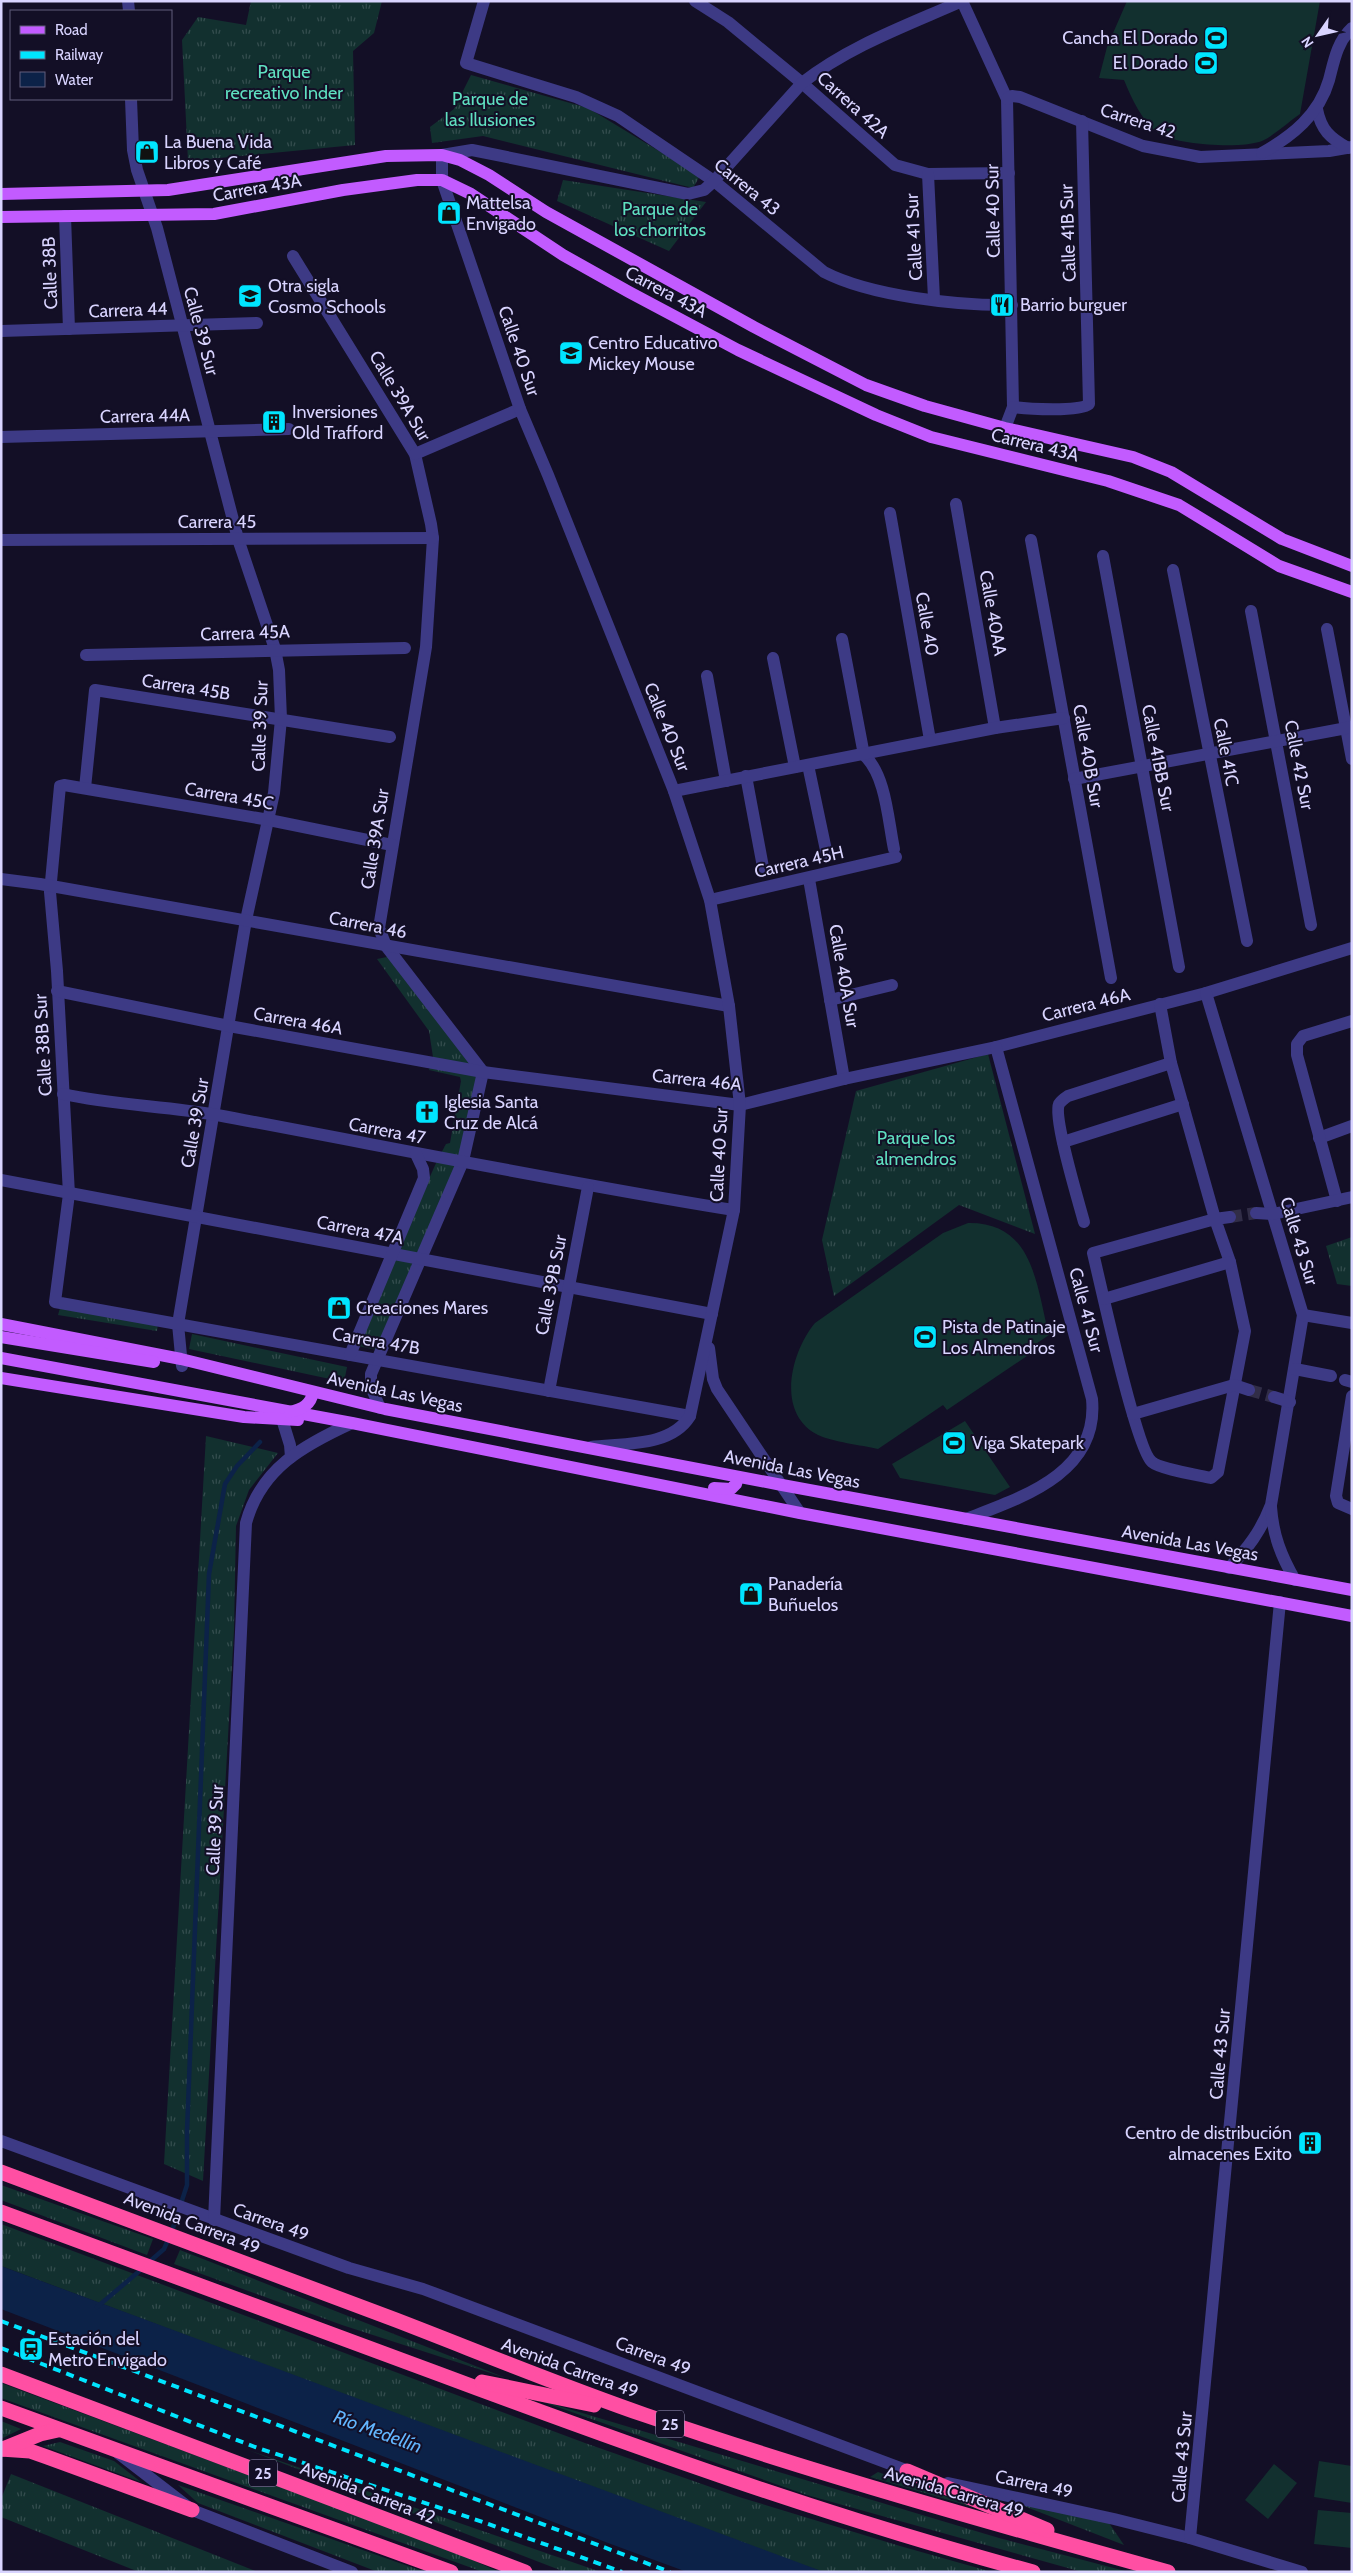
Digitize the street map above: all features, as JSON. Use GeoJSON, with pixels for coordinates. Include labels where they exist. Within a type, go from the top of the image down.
{"type":"FeatureCollection","features":[{"type":"Feature","properties":{"kind":"highway","name":"Avenida Carrera 49"},"geometry":{"type":"LineString","coordinates":[[1,2172],[185,2240],[505,2364],[642,2414],[936,2508],[1168,2572]]}},
{"type":"Feature","properties":{"kind":"highway","name":"25"},"geometry":{"type":"LineString","coordinates":[[1,2212],[716,2476],[881,2530],[1034,2572]]}},
{"type":"Feature","properties":{"kind":"highway","name":"Avenida Carrera 42"},"geometry":{"type":"LineString","coordinates":[[1,2374],[525,2572]]}},
{"type":"Feature","properties":{"kind":"highway"},"geometry":{"type":"LineString","coordinates":[[439,2374],[642,2414]]}},
{"type":"Feature","properties":{"kind":"highway","name":"25"},"geometry":{"type":"LineString","coordinates":[[1,2408],[451,2572]]}},
{"type":"Feature","properties":{"kind":"highway"},"geometry":{"type":"LineString","coordinates":[[1,2449],[40,2434],[58,2430]]}},
{"type":"Feature","properties":{"kind":"highway"},"geometry":{"type":"LineString","coordinates":[[1,2449],[47,2456],[192,2510]]}},
{"type":"Feature","properties":{"kind":"highway"},"geometry":{"type":"LineString","coordinates":[[907,2471],[1104,2554]]}},
{"type":"Feature","properties":{"kind":"main road","name":"Carrera 43A"},"geometry":{"type":"LineString","coordinates":[[1,194],[168,190],[386,156],[442,154],[460,160],[489,175],[546,212],[754,327],[866,385],[925,406],[1005,428],[1133,457],[1171,472],[1282,539],[1352,566]]}},
{"type":"Feature","properties":{"kind":"main road","name":"Carrera 43A"},"geometry":{"type":"LineString","coordinates":[[1,217],[214,214],[343,190],[417,180],[442,180],[471,194],[563,254],[629,292],[738,350],[876,414],[931,437],[1108,481],[1179,505],[1278,566],[1352,592]]}},
{"type":"Feature","properties":{"kind":"main road","name":"Avenida Las Vegas"},"geometry":{"type":"LineString","coordinates":[[1,1324],[229,1372],[380,1408],[738,1477],[1352,1590]]}},
{"type":"Feature","properties":{"kind":"main road","name":"Avenida Las Vegas"},"geometry":{"type":"LineString","coordinates":[[1,1337],[182,1362]]}},
{"type":"Feature","properties":{"kind":"main road"},"geometry":{"type":"LineString","coordinates":[[1,1358],[286,1415],[352,1423],[800,1513],[1352,1616]]}},
{"type":"Feature","properties":{"kind":"main road"},"geometry":{"type":"LineString","coordinates":[[1,1378],[244,1417],[286,1415],[306,1405],[310,1401],[313,1392]]}},
{"type":"Feature","properties":{"kind":"main road"},"geometry":{"type":"LineString","coordinates":[[674,1487],[702,1486],[728,1490],[736,1484],[738,1477]]}},
{"type":"Feature","properties":{"kind":"street","name":"Carrera 43"},"geometry":{"type":"LineString","coordinates":[[484,1],[466,63],[598,105],[618,116],[714,181],[824,272],[844,282],[863,288],[934,299],[1012,305]]}},
{"type":"Feature","properties":{"kind":"street","name":"Carrera 42A"},"geometry":{"type":"LineString","coordinates":[[695,1],[728,22],[802,83],[895,166],[928,174],[1009,173]]}},
{"type":"Feature","properties":{"kind":"street","name":"Carrera 43A"},"geometry":{"type":"LineString","coordinates":[[442,154],[472,150],[688,194],[704,190],[802,83],[839,58],[962,1]]}},
{"type":"Feature","properties":{"kind":"street","name":"Calle 40 Sur"},"geometry":{"type":"LineString","coordinates":[[962,1],[1008,99],[1013,407],[1005,428]]}},
{"type":"Feature","properties":{"kind":"street"},"geometry":{"type":"LineString","coordinates":[[1260,154],[1292,134],[1316,109],[1328,83],[1340,42],[1352,28]]}},
{"type":"Feature","properties":{"kind":"street","name":"Carrera 42"},"geometry":{"type":"LineString","coordinates":[[1008,99],[1012,96],[1020,97],[1143,146],[1200,157],[1329,151],[1350,147]]}},
{"type":"Feature","properties":{"kind":"street","name":"Calle 39 Sur"},"geometry":{"type":"LineString","coordinates":[[131,100],[133,150],[137,170],[153,216],[180,326],[211,432],[238,539],[275,649],[281,719],[274,793],[246,920],[178,1324],[182,1362]]}},
{"type":"Feature","properties":{"kind":"street"},"geometry":{"type":"LineString","coordinates":[[1316,109],[1322,129],[1330,138],[1350,147]]}},
{"type":"Feature","properties":{"kind":"street","name":"Calle 41B Sur"},"geometry":{"type":"LineString","coordinates":[[1082,122],[1090,404]]}},
{"type":"Feature","properties":{"kind":"street","name":"Calle 40 Sur"},"geometry":{"type":"LineString","coordinates":[[442,154],[442,180],[520,409],[552,483],[674,791],[710,900],[729,1006],[740,1105],[734,1210],[690,1416]]}},
{"type":"Feature","properties":{"kind":"street","name":"Calle 41 Sur"},"geometry":{"type":"LineString","coordinates":[[928,174],[934,299]]}},
{"type":"Feature","properties":{"kind":"street","name":"Calle 38B"},"geometry":{"type":"LineString","coordinates":[[65,216],[69,329]]}},
{"type":"Feature","properties":{"kind":"street","name":"Calle 39A Sur"},"geometry":{"type":"LineString","coordinates":[[292,256],[415,454],[432,538],[426,647],[379,928],[386,946],[483,1072]]}},
{"type":"Feature","properties":{"kind":"street","name":"Carrera 44"},"geometry":{"type":"LineString","coordinates":[[1,331],[256,323]]}},
{"type":"Feature","properties":{"kind":"street","name":"Carrera 43A"},"geometry":{"type":"LineString","coordinates":[[1013,407],[1030,409],[1070,408],[1086,407],[1090,404]]}},
{"type":"Feature","properties":{"kind":"street"},"geometry":{"type":"LineString","coordinates":[[415,454],[520,409]]}},
{"type":"Feature","properties":{"kind":"street","name":"Carrera 44A"},"geometry":{"type":"LineString","coordinates":[[1,437],[289,429]]}},
{"type":"Feature","properties":{"kind":"street","name":"Calle 40AA"},"geometry":{"type":"LineString","coordinates":[[956,504],[996,728]]}},
{"type":"Feature","properties":{"kind":"street","name":"Calle 40"},"geometry":{"type":"LineString","coordinates":[[890,513],[930,740]]}},
{"type":"Feature","properties":{"kind":"street","name":"Carrera 45"},"geometry":{"type":"LineString","coordinates":[[1,540],[432,538]]}},
{"type":"Feature","properties":{"kind":"street","name":"Calle 40B Sur"},"geometry":{"type":"LineString","coordinates":[[1031,540],[1111,978]]}},
{"type":"Feature","properties":{"kind":"street","name":"Calle 41BB Sur"},"geometry":{"type":"LineString","coordinates":[[1103,556],[1179,966]]}},
{"type":"Feature","properties":{"kind":"street","name":"Calle 41C"},"geometry":{"type":"LineString","coordinates":[[1173,570],[1208,754],[1247,941]]}},
{"type":"Feature","properties":{"kind":"street","name":"Calle 42 Sur"},"geometry":{"type":"LineString","coordinates":[[1250,611],[1277,740],[1311,925]]}},
{"type":"Feature","properties":{"kind":"street"},"geometry":{"type":"LineString","coordinates":[[1327,629],[1349,727],[1352,759]]}},
{"type":"Feature","properties":{"kind":"street"},"geometry":{"type":"LineString","coordinates":[[842,639],[864,755]]}},
{"type":"Feature","properties":{"kind":"street","name":"Carrera 45A"},"geometry":{"type":"LineString","coordinates":[[86,655],[275,649],[405,648]]}},
{"type":"Feature","properties":{"kind":"street"},"geometry":{"type":"LineString","coordinates":[[774,658],[801,766],[827,855]]}},
{"type":"Feature","properties":{"kind":"street"},"geometry":{"type":"LineString","coordinates":[[707,676],[726,781]]}},
{"type":"Feature","properties":{"kind":"street","name":"Carrera 45B"},"geometry":{"type":"LineString","coordinates":[[85,788],[95,690],[390,737]]}},
{"type":"Feature","properties":{"kind":"street"},"geometry":{"type":"LineString","coordinates":[[674,791],[864,755],[930,740],[1064,718]]}},
{"type":"Feature","properties":{"kind":"street"},"geometry":{"type":"LineString","coordinates":[[1074,779],[1349,727]]}},
{"type":"Feature","properties":{"kind":"street","name":"Carrera 45H"},"geometry":{"type":"LineString","coordinates":[[710,900],[809,879],[895,853],[879,775],[874,764],[864,755]]}},
{"type":"Feature","properties":{"kind":"street"},"geometry":{"type":"LineString","coordinates":[[746,776],[763,867]]}},
{"type":"Feature","properties":{"kind":"street","name":"Carrera 45C"},"geometry":{"type":"LineString","coordinates":[[60,786],[85,788],[269,820],[392,845]]}},
{"type":"Feature","properties":{"kind":"street","name":"Calle 38B Sur"},"geometry":{"type":"LineString","coordinates":[[55,1302],[69,1194],[51,886],[60,786]]}},
{"type":"Feature","properties":{"kind":"street","name":"Carrera 46"},"geometry":{"type":"LineString","coordinates":[[1,879],[246,920],[729,1006]]}},
{"type":"Feature","properties":{"kind":"street","name":"Calle 40A Sur"},"geometry":{"type":"LineString","coordinates":[[809,879],[844,1079]]}},
{"type":"Feature","properties":{"kind":"street","name":"Carrera 46A"},"geometry":{"type":"LineString","coordinates":[[57,991],[229,1026],[483,1072],[740,1105],[844,1079],[996,1047],[1206,993],[1352,948]]}},
{"type":"Feature","properties":{"kind":"street"},"geometry":{"type":"LineString","coordinates":[[830,1000],[892,985]]}},
{"type":"Feature","properties":{"kind":"street","name":"Calle 43 Sur"},"geometry":{"type":"LineString","coordinates":[[1206,993],[1303,1315],[1290,1402],[1271,1505]]}},
{"type":"Feature","properties":{"kind":"street"},"geometry":{"type":"LineString","coordinates":[[1160,1004],[1171,1064],[1215,1219],[1230,1262],[1245,1331],[1218,1472],[1210,1478],[1153,1464],[1145,1453],[1132,1414],[1093,1253],[1215,1219],[1230,1217]]}},
{"type":"Feature","properties":{"kind":"street"},"geometry":{"type":"LineString","coordinates":[[1337,1201],[1297,1055],[1297,1044],[1302,1036],[1351,1025]]}},
{"type":"Feature","properties":{"kind":"street","name":"Calle 41 Sur"},"geometry":{"type":"LineString","coordinates":[[966,1519],[1014,1501],[1052,1480],[1068,1466],[1084,1446],[1091,1430],[1093,1415],[1092,1399],[996,1047]]}},
{"type":"Feature","properties":{"kind":"street"},"geometry":{"type":"LineString","coordinates":[[1084,1222],[1063,1142],[1058,1114],[1059,1104],[1068,1096],[1171,1064]]}},
{"type":"Feature","properties":{"kind":"street"},"geometry":{"type":"LineString","coordinates":[[380,1408],[370,1381],[377,1360],[463,1161],[483,1072]]}},
{"type":"Feature","properties":{"kind":"street","name":"Carrera 47"},"geometry":{"type":"LineString","coordinates":[[63,1094],[214,1115],[416,1154],[463,1161],[588,1187],[734,1210]]}},
{"type":"Feature","properties":{"kind":"street"},"geometry":{"type":"LineString","coordinates":[[1063,1142],[1183,1104]]}},
{"type":"Feature","properties":{"kind":"street"},"geometry":{"type":"LineString","coordinates":[[1319,1138],[1352,1126]]}},
{"type":"Feature","properties":{"kind":"street"},"geometry":{"type":"LineString","coordinates":[[350,1354],[424,1178],[423,1169],[416,1154]]}},
{"type":"Feature","properties":{"kind":"street","name":"Carrera 47A"},"geometry":{"type":"LineString","coordinates":[[1,1180],[712,1314]]}},
{"type":"Feature","properties":{"kind":"street","name":"Calle 39B Sur"},"geometry":{"type":"LineString","coordinates":[[549,1391],[588,1187]]}},
{"type":"Feature","properties":{"kind":"street"},"geometry":{"type":"LineString","coordinates":[[1256,1213],[1273,1214],[1352,1197]]}},
{"type":"Feature","properties":{"kind":"street"},"geometry":{"type":"LineString","coordinates":[[1104,1299],[1230,1262]]}},
{"type":"Feature","properties":{"kind":"street","name":"Carrera 47B"},"geometry":{"type":"LineString","coordinates":[[55,1302],[690,1416]]}},
{"type":"Feature","properties":{"kind":"street"},"geometry":{"type":"LineString","coordinates":[[1303,1315],[1352,1323]]}},
{"type":"Feature","properties":{"kind":"street","name":"Calle 40 Sur"},"geometry":{"type":"LineString","coordinates":[[708,1336],[710,1362],[718,1390],[800,1513]]}},
{"type":"Feature","properties":{"kind":"street"},"geometry":{"type":"LineString","coordinates":[[1295,1370],[1331,1376]]}},
{"type":"Feature","properties":{"kind":"street"},"geometry":{"type":"LineString","coordinates":[[1132,1414],[1234,1386],[1249,1390]]}},
{"type":"Feature","properties":{"kind":"street"},"geometry":{"type":"LineString","coordinates":[[1352,1396],[1336,1496],[1338,1502],[1352,1509]]}},
{"type":"Feature","properties":{"kind":"street"},"geometry":{"type":"LineString","coordinates":[[1274,1398],[1290,1402]]}},
{"type":"Feature","properties":{"kind":"street"},"geometry":{"type":"LineString","coordinates":[[286,1415],[291,1456]]}},
{"type":"Feature","properties":{"kind":"street"},"geometry":{"type":"LineString","coordinates":[[584,1448],[658,1439],[674,1433],[684,1425],[690,1416]]}},
{"type":"Feature","properties":{"kind":"street","name":"Calle 39 Sur"},"geometry":{"type":"LineString","coordinates":[[214,2220],[246,1523],[250,1509],[264,1483],[291,1456],[309,1443],[352,1423]]}},
{"type":"Feature","properties":{"kind":"street"},"geometry":{"type":"LineString","coordinates":[[1229,1568],[1249,1546],[1261,1529],[1271,1505]]}},
{"type":"Feature","properties":{"kind":"street"},"geometry":{"type":"LineString","coordinates":[[1271,1505],[1273,1531],[1277,1545],[1295,1580]]}},
{"type":"Feature","properties":{"kind":"street","name":"Calle 43 Sur"},"geometry":{"type":"LineString","coordinates":[[1190,2538],[1280,1602]]}},
{"type":"Feature","properties":{"kind":"street","name":"Carrera 49"},"geometry":{"type":"LineString","coordinates":[[1,2142],[349,2268],[432,2292],[907,2471],[958,2486],[1114,2519],[1190,2538],[1302,2572]]}},
{"type":"Feature","properties":{"kind":"street"},"geometry":{"type":"LineString","coordinates":[[114,2450],[192,2510],[352,2572]]}},
{"type":"Feature","properties":{"kind":"green space","name":"Parque recreativo Inder"},"geometry":{"type":"Polygon","coordinates":[[[251,1],[382,1],[374,33],[353,51],[355,145],[188,161],[182,40],[198,17],[246,25],[251,1]]]}},
{"type":"Feature","properties":{"kind":"green space","name":"El Dorado"},"geometry":{"type":"Polygon","coordinates":[[[1127,1],[1320,1],[1300,114],[1262,141],[1240,145],[1195,143],[1169,138],[1160,134],[1143,117],[1124,80],[1099,78],[1107,47],[1127,1]]]}},
{"type":"Feature","properties":{"kind":"green space","name":"Parque de las Ilusiones"},"geometry":{"type":"Polygon","coordinates":[[[471,75],[588,108],[700,176],[693,188],[483,136],[432,143],[430,127],[454,109],[471,75]]]}},
{"type":"Feature","properties":{"kind":"green space","name":"Parque de los chorritos"},"geometry":{"type":"Polygon","coordinates":[[[563,180],[706,202],[669,251],[557,201],[563,180]]]}},
{"type":"Feature","properties":{"kind":"green space"},"geometry":{"type":"Polygon","coordinates":[[[392,956],[481,1072],[463,1161],[381,1351],[354,1345],[437,1161],[446,1144],[450,1143],[461,1081],[460,1077],[429,1070],[433,1057],[429,1031],[377,959],[392,956]]]}},
{"type":"Feature","properties":{"kind":"green space","name":"Parque los almendros"},"geometry":{"type":"Polygon","coordinates":[[[988,1054],[1035,1234],[959,1205],[834,1296],[822,1240],[856,1091],[988,1054]]]}},
{"type":"Feature","properties":{"kind":"green space","name":"Pista de Patinaje Los Almendros"},"geometry":{"type":"Polygon","coordinates":[[[968,1223],[990,1225],[1007,1233],[1019,1245],[1035,1277],[1049,1335],[1024,1352],[1027,1356],[947,1410],[943,1405],[878,1449],[818,1435],[805,1425],[796,1412],[792,1398],[791,1382],[794,1365],[806,1335],[815,1323],[943,1233],[968,1223]]]}},
{"type":"Feature","properties":{"kind":"green space"},"geometry":{"type":"Polygon","coordinates":[[[1352,1237],[1352,1286],[1337,1284],[1326,1246],[1352,1237]]]}},
{"type":"Feature","properties":{"kind":"green space"},"geometry":{"type":"Polygon","coordinates":[[[60,1308],[158,1324],[157,1331],[58,1315],[60,1308]]]}},
{"type":"Feature","properties":{"kind":"green space"},"geometry":{"type":"Polygon","coordinates":[[[192,1334],[347,1367],[344,1382],[189,1349],[192,1334]]]}},
{"type":"Feature","properties":{"kind":"green space","name":"Viga Skatepark"},"geometry":{"type":"Polygon","coordinates":[[[965,1421],[1010,1487],[995,1495],[900,1478],[892,1464],[965,1421]]]}},
{"type":"Feature","properties":{"kind":"green space"},"geometry":{"type":"Polygon","coordinates":[[[206,1436],[278,1453],[249,1490],[236,1526],[234,1630],[203,2181],[164,2164],[206,1436]]]}},
{"type":"Feature","properties":{"kind":"green space"},"geometry":{"type":"Polygon","coordinates":[[[1,2185],[153,2239],[147,2255],[1,2200],[1,2185]]]}},
{"type":"Feature","properties":{"kind":"green space"},"geometry":{"type":"Polygon","coordinates":[[[1,2224],[585,2443],[739,2497],[992,2572],[824,2572],[784,2559],[1,2266],[1,2224]]]}},
{"type":"Feature","properties":{"kind":"green space"},"geometry":{"type":"Polygon","coordinates":[[[180,2250],[506,2378],[342,2325],[174,2264],[180,2250]]]}},
{"type":"Feature","properties":{"kind":"green space"},"geometry":{"type":"Polygon","coordinates":[[[1,2383],[455,2552],[499,2572],[483,2572],[1,2398],[1,2383]]]}},
{"type":"Feature","properties":{"kind":"green space"},"geometry":{"type":"Polygon","coordinates":[[[529,2397],[999,2538],[1129,2572],[1082,2572],[807,2495],[529,2397]]]}},
{"type":"Feature","properties":{"kind":"green space"},"geometry":{"type":"Polygon","coordinates":[[[1,2421],[21,2429],[1,2439],[1,2421]]]}},
{"type":"Feature","properties":{"kind":"green space"},"geometry":{"type":"Polygon","coordinates":[[[60,2442],[114,2461],[141,2482],[43,2446],[60,2442]]]}},
{"type":"Feature","properties":{"kind":"green space"},"geometry":{"type":"Polygon","coordinates":[[[248,2450],[601,2572],[565,2572],[248,2450]]]}},
{"type":"Feature","properties":{"kind":"green space"},"geometry":{"type":"Polygon","coordinates":[[[1319,2461],[1352,2466],[1352,2503],[1314,2497],[1319,2461]]]}},
{"type":"Feature","properties":{"kind":"green space"},"geometry":{"type":"Polygon","coordinates":[[[1274,2464],[1297,2483],[1268,2519],[1245,2500],[1274,2464]]]}},
{"type":"Feature","properties":{"kind":"green space"},"geometry":{"type":"Polygon","coordinates":[[[878,2472],[986,2511],[870,2477],[878,2472]]]}},
{"type":"Feature","properties":{"kind":"green space"},"geometry":{"type":"Polygon","coordinates":[[[11,2474],[258,2572],[139,2572],[1,2517],[1,2499],[11,2474]]]}},
{"type":"Feature","properties":{"kind":"green space"},"geometry":{"type":"Polygon","coordinates":[[[178,2485],[425,2572],[378,2572],[198,2503],[178,2485]]]}},
{"type":"Feature","properties":{"kind":"green space"},"geometry":{"type":"Polygon","coordinates":[[[1011,2501],[1109,2523],[1124,2545],[1011,2501]]]}},
{"type":"Feature","properties":{"kind":"green space"},"geometry":{"type":"Polygon","coordinates":[[[1318,2510],[1352,2513],[1352,2548],[1314,2544],[1318,2510]]]}},
{"type":"Feature","properties":{"kind":"water","name":"Río Medellín"},"geometry":{"type":"Polygon","coordinates":[[[1,2266],[824,2572],[687,2572],[608,2543],[1,2309],[1,2266]]]}},
{"type":"Feature","properties":{"kind":"waterway"},"geometry":{"type":"LineString","coordinates":[[148,2263],[164,2249],[187,2185],[187,2131],[209,1574],[225,1484],[237,1466],[260,1442]]}},
{"type":"Feature","properties":{"kind":"waterway"},"geometry":{"type":"LineString","coordinates":[[97,2307],[143,2268]]}},
{"type":"Feature","properties":{"kind":"tunnel"},"geometry":{"type":"LineString","coordinates":[[1230,1217],[1256,1213]]}},
{"type":"Feature","properties":{"kind":"tunnel"},"geometry":{"type":"LineString","coordinates":[[1249,1390],[1274,1397]]}},
{"type":"Feature","properties":{"kind":"railway"},"geometry":{"type":"LineString","coordinates":[[1,2321],[670,2572]]}},
{"type":"Feature","properties":{"kind":"railway"},"geometry":{"type":"LineString","coordinates":[[1,2348],[255,2447],[483,2522],[622,2572]]}},
{"type":"Feature","properties":{"kind":"place","name":"Cancha El Dorado"},"geometry":{"type":"Point","coordinates":[1216,38]}},
{"type":"Feature","properties":{"kind":"place","name":"El Dorado"},"geometry":{"type":"Point","coordinates":[1206,63]}},
{"type":"Feature","properties":{"kind":"place","name":"La Buena Vida Libros y Café"},"geometry":{"type":"Point","coordinates":[147,152]}},
{"type":"Feature","properties":{"kind":"place","name":"Mattelsa Envigado"},"geometry":{"type":"Point","coordinates":[449,213]}},
{"type":"Feature","properties":{"kind":"place","name":"Otra sigla Cosmo Schools"},"geometry":{"type":"Point","coordinates":[250,296]}},
{"type":"Feature","properties":{"kind":"place","name":"Barrio burguer"},"geometry":{"type":"Point","coordinates":[1002,305]}},
{"type":"Feature","properties":{"kind":"place","name":"Centro Educativo Mickey Mouse"},"geometry":{"type":"Point","coordinates":[571,353]}},
{"type":"Feature","properties":{"kind":"place","name":"Inversiones Old Trafford"},"geometry":{"type":"Point","coordinates":[274,422]}},
{"type":"Feature","properties":{"kind":"place","name":"Iglesia Santa Cruz de Alcá"},"geometry":{"type":"Point","coordinates":[427,1112]}},
{"type":"Feature","properties":{"kind":"place","name":"Creaciones Mares"},"geometry":{"type":"Point","coordinates":[339,1308]}},
{"type":"Feature","properties":{"kind":"place","name":"Pista de Patinaje Los Almendros"},"geometry":{"type":"Point","coordinates":[925,1337]}},
{"type":"Feature","properties":{"kind":"place","name":"Viga Skatepark"},"geometry":{"type":"Point","coordinates":[954,1443]}},
{"type":"Feature","properties":{"kind":"place","name":"Panadería Buñuelos"},"geometry":{"type":"Point","coordinates":[751,1594]}},
{"type":"Feature","properties":{"kind":"place","name":"Centro de distribución almacenes Exito"},"geometry":{"type":"Point","coordinates":[1310,2143]}},
{"type":"Feature","properties":{"kind":"place","name":"Estación del Metro Envigado"},"geometry":{"type":"Point","coordinates":[31,2349]}}]}
